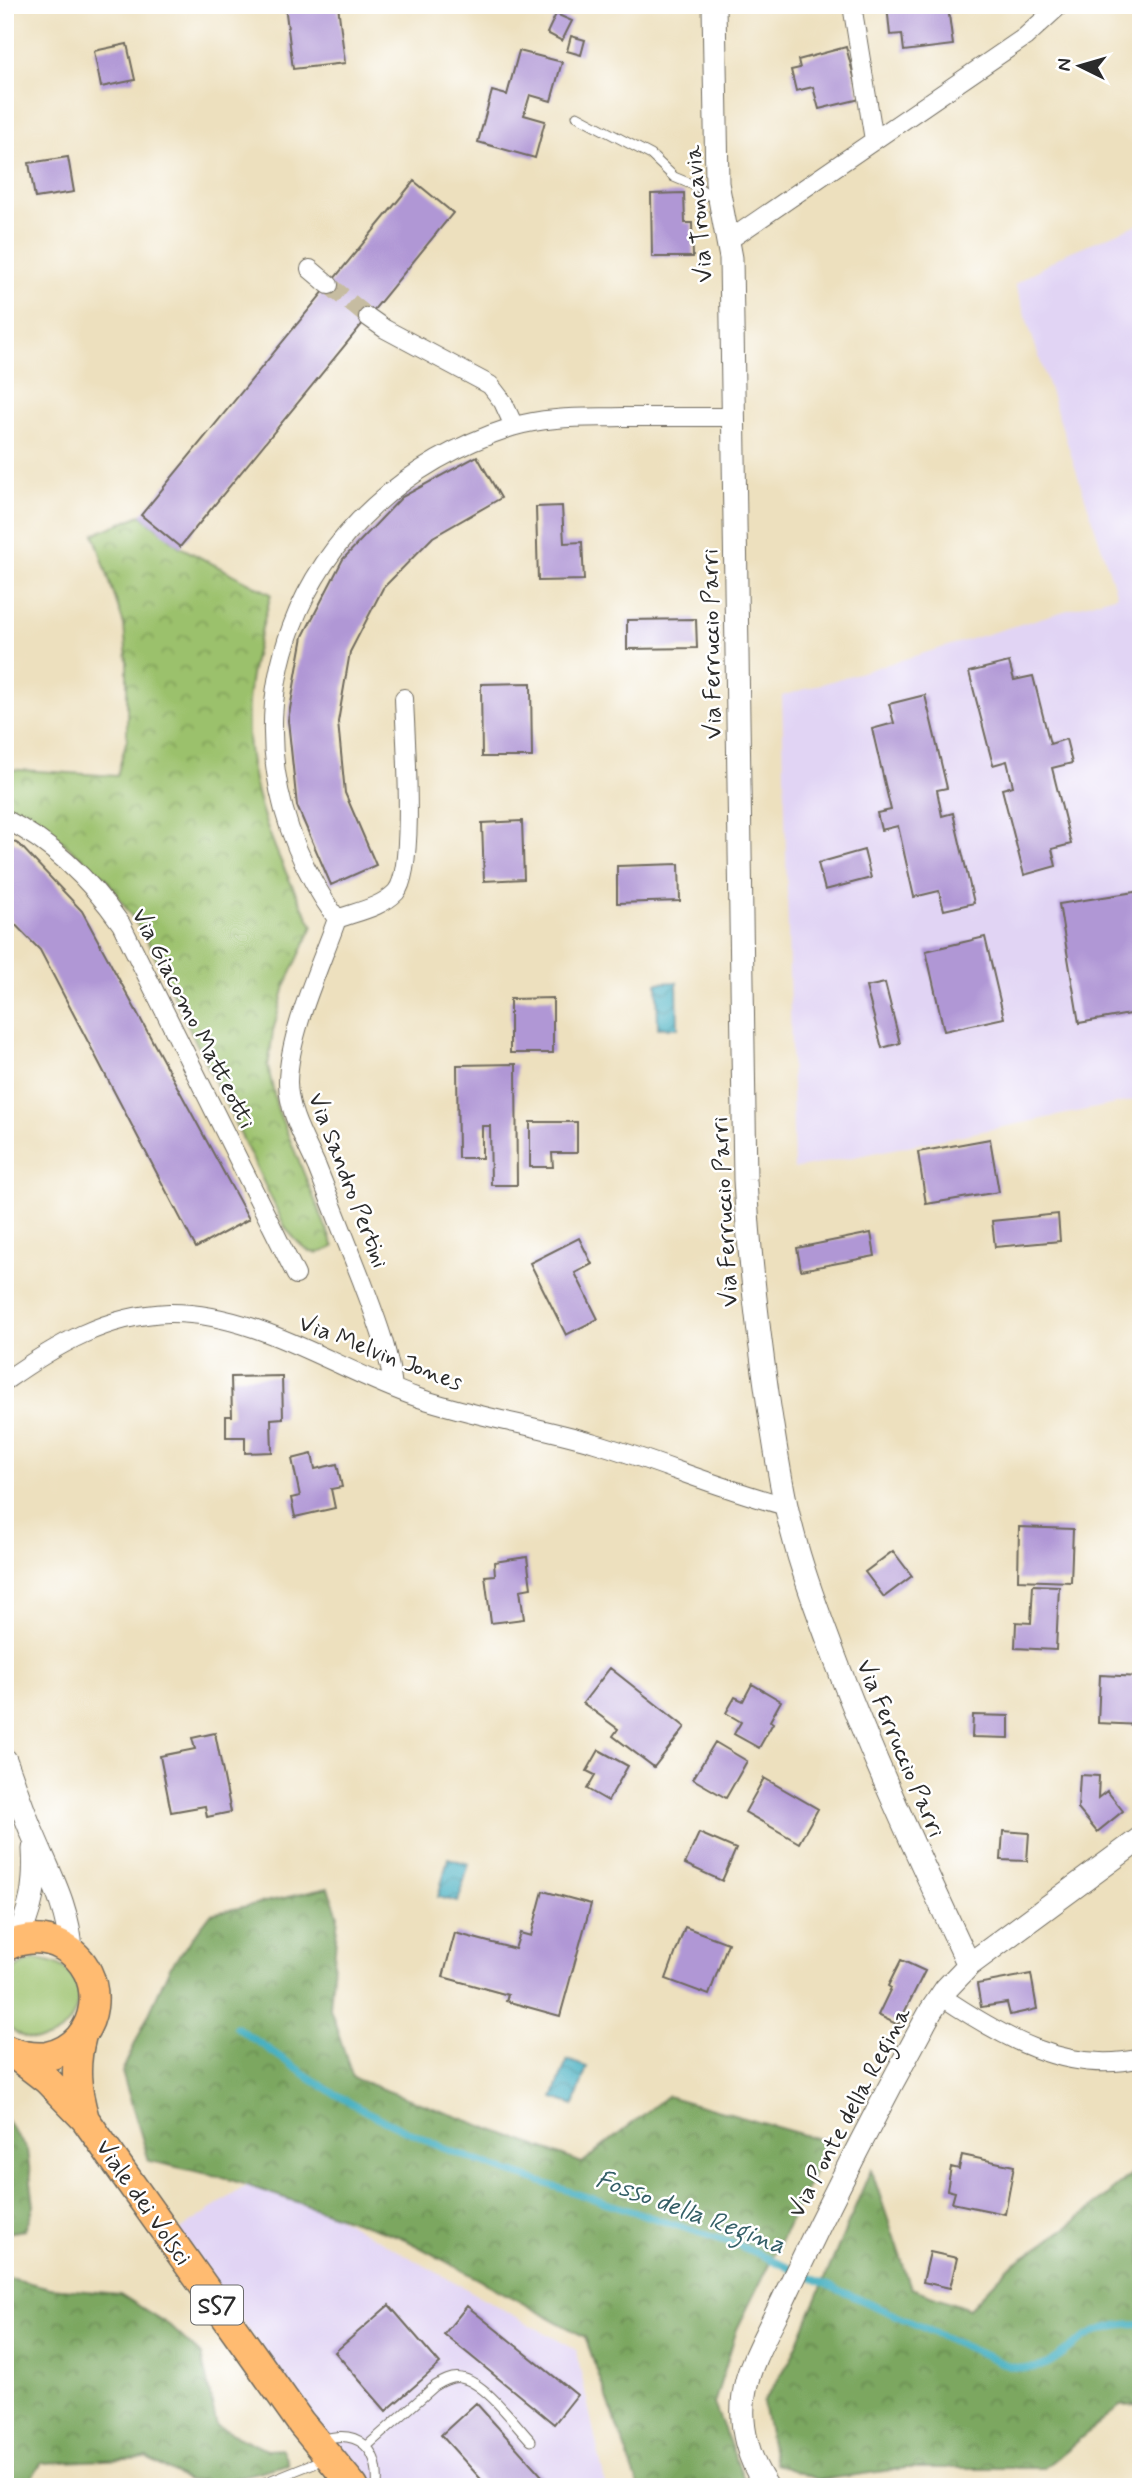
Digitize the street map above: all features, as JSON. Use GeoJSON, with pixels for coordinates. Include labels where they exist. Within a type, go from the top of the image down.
{"type":"FeatureCollection","features":[{"type":"Feature","properties":{"kind":"main road"},"geometry":{"type":"LineString","coordinates":[[10,1945],[34,1939],[54,1942],[71,1951]]}},
{"type":"Feature","properties":{"kind":"main road","name":"Viale dei Volsci"},"geometry":{"type":"LineString","coordinates":[[71,1951],[84,1964],[92,1981],[94,2000],[91,2018],[82,2035],[76,2075],[85,2119]]}},
{"type":"Feature","properties":{"kind":"main road"},"geometry":{"type":"LineString","coordinates":[[6,2049],[27,2056],[47,2056],[66,2048],[82,2035]]}},
{"type":"Feature","properties":{"kind":"main road","name":"Viale dei Volsci"},"geometry":{"type":"LineString","coordinates":[[6,2049],[47,2080],[85,2119],[322,2450],[355,2487]]}},
{"type":"Feature","properties":{"kind":"street","name":"Via Troncavia"},"geometry":{"type":"LineString","coordinates":[[714,5],[717,183],[719,205],[729,240],[734,417]]}},
{"type":"Feature","properties":{"kind":"street"},"geometry":{"type":"LineString","coordinates":[[852,5],[874,140]]}},
{"type":"Feature","properties":{"kind":"street"},"geometry":{"type":"LineString","coordinates":[[729,240],[1025,37],[1060,5]]}},
{"type":"Feature","properties":{"kind":"street"},"geometry":{"type":"LineString","coordinates":[[310,268],[329,285]]}},
{"type":"Feature","properties":{"kind":"street"},"geometry":{"type":"LineString","coordinates":[[368,317],[385,329],[490,385],[503,402],[514,426]]}},
{"type":"Feature","properties":{"kind":"street"},"geometry":{"type":"LineString","coordinates":[[404,698],[408,841],[403,878],[398,889],[385,900],[337,919],[312,883],[299,858],[277,784],[273,739],[277,677],[291,629],[326,562],[378,501],[417,471],[447,454],[514,426],[573,418],[734,417]]}},
{"type":"Feature","properties":{"kind":"street","name":"Via Ferruccio Parri"},"geometry":{"type":"LineString","coordinates":[[734,417],[746,1208],[759,1338],[786,1506],[807,1581],[855,1709],[899,1815],[969,1965]]}},
{"type":"Feature","properties":{"kind":"street","name":"Via Giacomo Matteotti"},"geometry":{"type":"LineString","coordinates":[[5,819],[38,839],[65,860],[95,890],[121,924],[296,1275]]}},
{"type":"Feature","properties":{"kind":"street","name":"Via Sandro Pertini"},"geometry":{"type":"LineString","coordinates":[[337,919],[292,1055],[289,1091],[301,1131],[380,1331],[393,1388]]}},
{"type":"Feature","properties":{"kind":"street","name":"Via Melvin Jones"},"geometry":{"type":"LineString","coordinates":[[5,1381],[54,1347],[94,1328],[130,1318],[179,1313],[253,1329],[435,1403],[593,1442],[716,1486],[786,1506]]}},
{"type":"Feature","properties":{"kind":"street"},"geometry":{"type":"LineString","coordinates":[[5,1760],[66,1912],[71,1951]]}},
{"type":"Feature","properties":{"kind":"street"},"geometry":{"type":"LineString","coordinates":[[10,1945],[26,1920],[33,1900],[33,1835]]}},
{"type":"Feature","properties":{"kind":"street","name":"Via Ponte della Regina"},"geometry":{"type":"LineString","coordinates":[[767,2487],[750,2454],[744,2429],[743,2405],[748,2376],[818,2227],[918,2035],[941,1996],[969,1965],[1141,1838]]}},
{"type":"Feature","properties":{"kind":"street","name":"Via Ponte della Regina"},"geometry":{"type":"LineString","coordinates":[[941,1996],[985,2026],[1033,2049],[1095,2062],[1141,2058]]}},
{"type":"Feature","properties":{"kind":"lane"},"geometry":{"type":"LineString","coordinates":[[577,116],[652,155],[674,177],[708,193],[719,205]]}},
{"type":"Feature","properties":{"kind":"lane"},"geometry":{"type":"LineString","coordinates":[[367,2446],[435,2386],[447,2380],[461,2378],[480,2388],[531,2441]]}},
{"type":"Feature","properties":{"kind":"lane"},"geometry":{"type":"LineString","coordinates":[[254,2487],[322,2450],[330,2437],[345,2436],[367,2446],[377,2467],[377,2487]]}},
{"type":"Feature","properties":{"kind":"shaded area"},"geometry":{"type":"Polygon","coordinates":[[[1141,223],[1141,1099],[794,1169],[782,696],[1117,595],[1015,284],[1064,254],[1141,223]]]}},
{"type":"Feature","properties":{"kind":"shaded area"},"geometry":{"type":"Polygon","coordinates":[[[262,2175],[576,2350],[606,2487],[370,2487],[313,2421],[179,2231],[262,2175]]]}},
{"type":"Feature","properties":{"kind":"green space"},"geometry":{"type":"Polygon","coordinates":[[[141,515],[180,547],[271,594],[250,682],[249,747],[261,809],[271,839],[313,926],[285,986],[273,1031],[268,1067],[277,1108],[334,1247],[318,1253],[307,1250],[286,1229],[146,938],[106,878],[39,823],[5,808],[5,769],[117,776],[127,739],[124,625],[94,534],[141,515]]]}},
{"type":"Feature","properties":{"kind":"green space"},"geometry":{"type":"Polygon","coordinates":[[[328,1888],[338,1915],[330,2008],[353,2078],[582,2163],[667,2096],[829,2142],[737,2329],[714,2404],[747,2487],[639,2487],[585,2337],[401,2237],[222,2177],[149,2161],[122,2072],[170,1967],[211,1914],[328,1888]]]}},
{"type":"Feature","properties":{"kind":"green space"},"geometry":{"type":"Polygon","coordinates":[[[35,1959],[61,1966],[75,1981],[78,1998],[73,2016],[61,2031],[45,2039],[25,2037],[5,2022],[5,1990],[10,1974],[24,1963],[35,1959]]]}},
{"type":"Feature","properties":{"kind":"green space"},"geometry":{"type":"Polygon","coordinates":[[[5,2118],[27,2150],[34,2206],[25,2230],[5,2233],[5,2118]]]}},
{"type":"Feature","properties":{"kind":"green space"},"geometry":{"type":"Polygon","coordinates":[[[871,2169],[911,2288],[969,2309],[1009,2267],[1072,2224],[1134,2172],[1141,2171],[1141,2405],[1120,2406],[1044,2468],[906,2468],[820,2480],[775,2464],[763,2403],[791,2359],[871,2169]]]}},
{"type":"Feature","properties":{"kind":"green space"},"geometry":{"type":"Polygon","coordinates":[[[5,2277],[51,2288],[120,2294],[169,2325],[201,2355],[217,2426],[266,2450],[282,2449],[288,2464],[216,2483],[187,2480],[147,2458],[42,2463],[24,2487],[5,2487],[5,2277]]]}},
{"type":"Feature","properties":{"kind":"water"},"geometry":{"type":"Polygon","coordinates":[[[677,982],[678,1028],[658,1028],[657,983],[677,982]]]}},
{"type":"Feature","properties":{"kind":"water"},"geometry":{"type":"Polygon","coordinates":[[[448,1858],[469,1864],[458,1902],[438,1897],[448,1858]]]}},
{"type":"Feature","properties":{"kind":"water"},"geometry":{"type":"Polygon","coordinates":[[[567,2060],[587,2067],[574,2105],[553,2098],[567,2060]]]}},
{"type":"Feature","properties":{"kind":"building"},"geometry":{"type":"Polygon","coordinates":[[[285,5],[338,5],[345,63],[293,69],[285,5]]]}},
{"type":"Feature","properties":{"kind":"building"},"geometry":{"type":"Polygon","coordinates":[[[782,5],[798,5],[784,11],[782,5]]]}},
{"type":"Feature","properties":{"kind":"building"},"geometry":{"type":"Polygon","coordinates":[[[887,5],[948,7],[953,45],[904,51],[902,34],[890,35],[887,5]]]}},
{"type":"Feature","properties":{"kind":"building"},"geometry":{"type":"Polygon","coordinates":[[[556,14],[572,21],[562,41],[547,33],[556,14]]]}},
{"type":"Feature","properties":{"kind":"building"},"geometry":{"type":"Polygon","coordinates":[[[571,36],[585,40],[581,55],[567,51],[571,36]]]}},
{"type":"Feature","properties":{"kind":"building"},"geometry":{"type":"Polygon","coordinates":[[[127,44],[135,80],[101,87],[94,51],[127,44]]]}},
{"type":"Feature","properties":{"kind":"building"},"geometry":{"type":"Polygon","coordinates":[[[846,47],[860,99],[819,109],[813,87],[796,91],[791,70],[800,68],[798,60],[846,47]]]}},
{"type":"Feature","properties":{"kind":"building"},"geometry":{"type":"Polygon","coordinates":[[[519,51],[562,62],[551,101],[530,95],[524,115],[545,121],[535,158],[478,142],[492,91],[507,95],[519,51]]]}},
{"type":"Feature","properties":{"kind":"building"},"geometry":{"type":"Polygon","coordinates":[[[68,157],[74,192],[35,198],[29,163],[68,157]]]}},
{"type":"Feature","properties":{"kind":"building"},"geometry":{"type":"Polygon","coordinates":[[[414,181],[453,213],[180,547],[141,515],[414,181]]]}},
{"type":"Feature","properties":{"kind":"building"},"geometry":{"type":"Polygon","coordinates":[[[684,193],[685,223],[692,223],[693,257],[652,257],[651,194],[684,193]]]}},
{"type":"Feature","properties":{"kind":"building"},"geometry":{"type":"Polygon","coordinates":[[[477,456],[501,498],[433,537],[383,588],[350,652],[338,722],[345,793],[376,865],[331,885],[297,806],[288,720],[303,636],[343,559],[402,497],[477,456]]]}},
{"type":"Feature","properties":{"kind":"building"},"geometry":{"type":"Polygon","coordinates":[[[562,506],[564,543],[582,542],[584,580],[538,581],[536,507],[562,506]]]}},
{"type":"Feature","properties":{"kind":"building"},"geometry":{"type":"Polygon","coordinates":[[[696,619],[697,648],[627,649],[627,620],[696,619]]]}},
{"type":"Feature","properties":{"kind":"building"},"geometry":{"type":"Polygon","coordinates":[[[1009,662],[1014,680],[1033,676],[1050,744],[1066,739],[1072,763],[1052,768],[1071,844],[1052,849],[1056,866],[1024,875],[1002,789],[1013,786],[1007,761],[993,765],[969,672],[1009,662]]]}},
{"type":"Feature","properties":{"kind":"building"},"geometry":{"type":"Polygon","coordinates":[[[531,683],[532,757],[482,757],[481,684],[531,683]]]}},
{"type":"Feature","properties":{"kind":"building"},"geometry":{"type":"Polygon","coordinates":[[[925,695],[947,788],[937,790],[942,816],[953,813],[974,903],[944,910],[939,891],[914,897],[898,826],[881,830],[877,813],[891,810],[872,729],[894,723],[889,704],[925,695]]]}},
{"type":"Feature","properties":{"kind":"building"},"geometry":{"type":"Polygon","coordinates":[[[522,821],[524,879],[484,881],[482,823],[522,821]]]}},
{"type":"Feature","properties":{"kind":"building"},"geometry":{"type":"Polygon","coordinates":[[[5,837],[20,845],[82,911],[249,1219],[196,1248],[40,950],[5,914],[5,837]]]}},
{"type":"Feature","properties":{"kind":"building"},"geometry":{"type":"Polygon","coordinates":[[[864,850],[871,878],[825,890],[818,863],[864,850]]]}},
{"type":"Feature","properties":{"kind":"building"},"geometry":{"type":"Polygon","coordinates":[[[679,864],[680,901],[617,903],[617,866],[679,864]]]}},
{"type":"Feature","properties":{"kind":"building"},"geometry":{"type":"Polygon","coordinates":[[[1141,891],[1141,1012],[1079,1023],[1059,904],[1141,891]]]}},
{"type":"Feature","properties":{"kind":"building"},"geometry":{"type":"Polygon","coordinates":[[[985,937],[1004,1018],[944,1031],[926,951],[985,937]]]}},
{"type":"Feature","properties":{"kind":"building"},"geometry":{"type":"Polygon","coordinates":[[[885,983],[900,1043],[882,1048],[866,987],[885,983]]]}},
{"type":"Feature","properties":{"kind":"building"},"geometry":{"type":"Polygon","coordinates":[[[553,998],[553,1053],[510,1053],[510,999],[553,998]]]}},
{"type":"Feature","properties":{"kind":"building"},"geometry":{"type":"Polygon","coordinates":[[[516,1064],[517,1185],[491,1185],[490,1126],[482,1126],[482,1158],[458,1158],[457,1065],[516,1064]]]}},
{"type":"Feature","properties":{"kind":"building"},"geometry":{"type":"Polygon","coordinates":[[[530,1122],[577,1122],[577,1153],[552,1153],[553,1167],[530,1167],[530,1122]]]}},
{"type":"Feature","properties":{"kind":"building"},"geometry":{"type":"Polygon","coordinates":[[[990,1139],[999,1192],[926,1204],[918,1152],[990,1139]]]}},
{"type":"Feature","properties":{"kind":"building"},"geometry":{"type":"Polygon","coordinates":[[[1058,1214],[1060,1241],[995,1247],[992,1221],[1058,1214]]]}},
{"type":"Feature","properties":{"kind":"building"},"geometry":{"type":"Polygon","coordinates":[[[871,1233],[875,1256],[801,1270],[797,1248],[871,1233]]]}},
{"type":"Feature","properties":{"kind":"building"},"geometry":{"type":"Polygon","coordinates":[[[579,1238],[592,1264],[575,1273],[598,1319],[566,1335],[530,1263],[579,1238]]]}},
{"type":"Feature","properties":{"kind":"building"},"geometry":{"type":"Polygon","coordinates":[[[282,1376],[283,1418],[271,1419],[272,1452],[245,1453],[245,1437],[226,1437],[226,1416],[232,1416],[231,1377],[282,1376]]]}},
{"type":"Feature","properties":{"kind":"building"},"geometry":{"type":"Polygon","coordinates":[[[312,1454],[315,1469],[337,1464],[342,1487],[331,1489],[335,1508],[295,1517],[291,1498],[300,1496],[292,1459],[312,1454]]]}},
{"type":"Feature","properties":{"kind":"building"},"geometry":{"type":"Polygon","coordinates":[[[1019,1527],[1073,1529],[1071,1582],[1018,1580],[1019,1527]]]}},
{"type":"Feature","properties":{"kind":"building"},"geometry":{"type":"Polygon","coordinates":[[[893,1551],[912,1576],[884,1597],[865,1572],[893,1551]]]}},
{"type":"Feature","properties":{"kind":"building"},"geometry":{"type":"Polygon","coordinates":[[[527,1557],[531,1588],[520,1590],[524,1619],[491,1623],[485,1576],[495,1575],[494,1562],[527,1557]]]}},
{"type":"Feature","properties":{"kind":"building"},"geometry":{"type":"Polygon","coordinates":[[[1033,1585],[1059,1586],[1056,1650],[1015,1648],[1016,1622],[1031,1623],[1033,1585]]]}},
{"type":"Feature","properties":{"kind":"building"},"geometry":{"type":"Polygon","coordinates":[[[610,1668],[685,1727],[654,1767],[613,1736],[618,1729],[583,1703],[610,1668]]]}},
{"type":"Feature","properties":{"kind":"building"},"geometry":{"type":"Polygon","coordinates":[[[1100,1675],[1141,1677],[1141,1725],[1098,1723],[1100,1675]]]}},
{"type":"Feature","properties":{"kind":"building"},"geometry":{"type":"Polygon","coordinates":[[[752,1684],[781,1701],[759,1748],[734,1734],[741,1722],[726,1713],[735,1697],[743,1701],[752,1684]]]}},
{"type":"Feature","properties":{"kind":"building"},"geometry":{"type":"Polygon","coordinates":[[[973,1715],[1009,1716],[1009,1738],[972,1737],[973,1715]]]}},
{"type":"Feature","properties":{"kind":"building"},"geometry":{"type":"Polygon","coordinates":[[[215,1733],[231,1812],[207,1817],[205,1806],[171,1812],[160,1756],[195,1749],[192,1738],[215,1733]]]}},
{"type":"Feature","properties":{"kind":"building"},"geometry":{"type":"Polygon","coordinates":[[[715,1742],[747,1761],[726,1798],[693,1779],[715,1742]]]}},
{"type":"Feature","properties":{"kind":"building"},"geometry":{"type":"Polygon","coordinates":[[[599,1750],[628,1766],[608,1801],[587,1789],[595,1775],[587,1771],[599,1750]]]}},
{"type":"Feature","properties":{"kind":"building"},"geometry":{"type":"Polygon","coordinates":[[[1080,1775],[1099,1776],[1098,1798],[1107,1791],[1123,1811],[1097,1832],[1078,1809],[1080,1775]]]}},
{"type":"Feature","properties":{"kind":"building"},"geometry":{"type":"Polygon","coordinates":[[[764,1778],[818,1809],[799,1843],[745,1812],[764,1778]]]}},
{"type":"Feature","properties":{"kind":"building"},"geometry":{"type":"Polygon","coordinates":[[[1003,1831],[1029,1833],[1027,1861],[1001,1860],[1003,1831]]]}},
{"type":"Feature","properties":{"kind":"building"},"geometry":{"type":"Polygon","coordinates":[[[699,1833],[736,1849],[722,1881],[685,1864],[699,1833]]]}},
{"type":"Feature","properties":{"kind":"building"},"geometry":{"type":"Polygon","coordinates":[[[543,1891],[591,1904],[560,2016],[506,2001],[508,1995],[443,1977],[455,1933],[515,1949],[520,1933],[531,1936],[543,1891]]]}},
{"type":"Feature","properties":{"kind":"building"},"geometry":{"type":"Polygon","coordinates":[[[685,1927],[728,1943],[709,1995],[666,1979],[685,1927]]]}},
{"type":"Feature","properties":{"kind":"building"},"geometry":{"type":"Polygon","coordinates":[[[901,1960],[925,1971],[898,2025],[878,2015],[901,1960]]]}},
{"type":"Feature","properties":{"kind":"building"},"geometry":{"type":"Polygon","coordinates":[[[1031,1974],[1037,2009],[1010,2015],[1007,2003],[981,2007],[977,1984],[1031,1974]]]}},
{"type":"Feature","properties":{"kind":"building"},"geometry":{"type":"Polygon","coordinates":[[[962,2155],[1014,2166],[1005,2214],[952,2203],[955,2192],[947,2190],[951,2167],[959,2169],[962,2155]]]}},
{"type":"Feature","properties":{"kind":"building"},"geometry":{"type":"Polygon","coordinates":[[[930,2252],[957,2258],[950,2288],[923,2282],[930,2252]]]}},
{"type":"Feature","properties":{"kind":"building"},"geometry":{"type":"Polygon","coordinates":[[[389,2305],[440,2364],[386,2411],[335,2352],[389,2305]]]}},
{"type":"Feature","properties":{"kind":"building"},"geometry":{"type":"Polygon","coordinates":[[[467,2306],[577,2395],[554,2424],[444,2334],[467,2306]]]}},
{"type":"Feature","properties":{"kind":"building"},"geometry":{"type":"Polygon","coordinates":[[[476,2403],[552,2487],[488,2487],[441,2435],[476,2403]]]}},
{"type":"Feature","properties":{"kind":"waterway","name":"Fosso della Regina"},"geometry":{"type":"LineString","coordinates":[[236,2027],[325,2088],[365,2111],[443,2148],[497,2168],[738,2245],[1009,2366],[1042,2366],[1103,2329],[1141,2324]]}},
{"type":"Feature","properties":{"kind":"tunnel"},"geometry":{"type":"LineString","coordinates":[[329,285],[368,317]]}}]}
